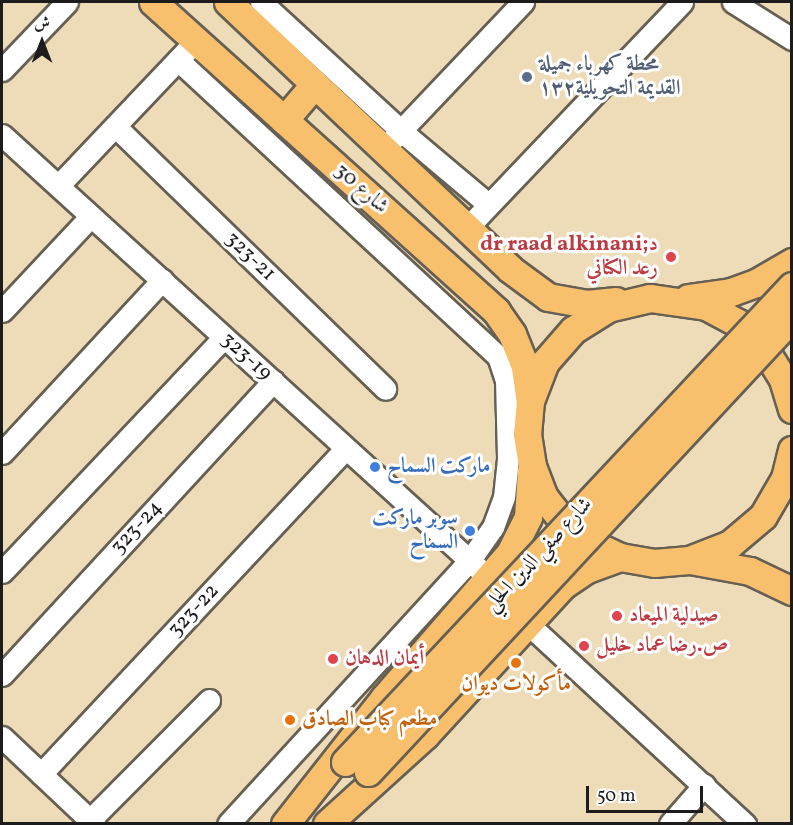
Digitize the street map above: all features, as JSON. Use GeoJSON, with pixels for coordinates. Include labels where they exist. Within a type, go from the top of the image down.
{"type":"FeatureCollection","features":[{"type":"Feature","properties":{"kind":"main road","name":"شارع 30"},"geometry":{"type":"LineString","coordinates":[[153,2],[187,50],[284,120],[496,311],[512,334],[525,367],[530,401]]}},
{"type":"Feature","properties":{"kind":"main road","name":"شارع 30"},"geometry":{"type":"LineString","coordinates":[[228,2],[510,269],[548,297],[587,304],[650,298]]}},
{"type":"Feature","properties":{"kind":"main road"},"geometry":{"type":"LineString","coordinates":[[284,120],[314,85]]}},
{"type":"Feature","properties":{"kind":"main road"},"geometry":{"type":"LineString","coordinates":[[792,262],[756,283],[731,292],[678,299],[650,298],[608,308],[573,330],[545,362],[530,401],[527,434],[532,466],[544,497],[564,523],[590,543],[620,557],[654,563],[689,560],[750,571],[792,591]]}},
{"type":"Feature","properties":{"kind":"main road","name":"شارع صفي الدين الحلي"},"geometry":{"type":"LineString","coordinates":[[320,824],[356,767],[792,286]]}},
{"type":"Feature","properties":{"kind":"main road"},"geometry":{"type":"LineString","coordinates":[[678,299],[706,306],[738,323],[764,348],[783,378],[792,409]]}},
{"type":"Feature","properties":{"kind":"main road","name":"شارع صفي الدين الحلي"},"geometry":{"type":"LineString","coordinates":[[286,824],[356,767],[792,317]]}},
{"type":"Feature","properties":{"kind":"main road"},"geometry":{"type":"LineString","coordinates":[[689,560],[730,544],[762,516],[788,488],[792,450]]}},
{"type":"Feature","properties":{"kind":"main road"},"geometry":{"type":"LineString","coordinates":[[286,824],[384,698],[491,580],[528,517],[532,466]]}},
{"type":"Feature","properties":{"kind":"main road"},"geometry":{"type":"LineString","coordinates":[[327,824],[425,735],[563,585],[587,569],[620,557]]}},
{"type":"Feature","properties":{"kind":"street"},"geometry":{"type":"LineString","coordinates":[[2,70],[67,2]]}},
{"type":"Feature","properties":{"kind":"street"},"geometry":{"type":"LineString","coordinates":[[261,2],[400,130],[488,204]]}},
{"type":"Feature","properties":{"kind":"street"},"geometry":{"type":"LineString","coordinates":[[383,150],[523,2]]}},
{"type":"Feature","properties":{"kind":"street"},"geometry":{"type":"LineString","coordinates":[[468,228],[488,204],[682,2]]}},
{"type":"Feature","properties":{"kind":"street"},"geometry":{"type":"LineString","coordinates":[[733,2],[792,39]]}},
{"type":"Feature","properties":{"kind":"street"},"geometry":{"type":"LineString","coordinates":[[58,186],[187,50],[498,356],[506,380],[508,459],[504,497],[493,527],[470,560],[228,824]]}},
{"type":"Feature","properties":{"kind":"street","name":"323-21"},"geometry":{"type":"LineString","coordinates":[[115,126],[386,389]]}},
{"type":"Feature","properties":{"kind":"street","name":"323-19"},"geometry":{"type":"LineString","coordinates":[[2,135],[491,580]]}},
{"type":"Feature","properties":{"kind":"street"},"geometry":{"type":"LineString","coordinates":[[2,311],[91,216]]}},
{"type":"Feature","properties":{"kind":"street"},"geometry":{"type":"LineString","coordinates":[[2,453],[162,280]]}},
{"type":"Feature","properties":{"kind":"street"},"geometry":{"type":"LineString","coordinates":[[2,572],[224,337]]}},
{"type":"Feature","properties":{"kind":"street","name":"323-24"},"geometry":{"type":"LineString","coordinates":[[2,675],[273,381]]}},
{"type":"Feature","properties":{"kind":"street","name":"323-22"},"geometry":{"type":"LineString","coordinates":[[41,774],[346,448]]}},
{"type":"Feature","properties":{"kind":"street"},"geometry":{"type":"LineString","coordinates":[[528,623],[745,824]]}},
{"type":"Feature","properties":{"kind":"street"},"geometry":{"type":"LineString","coordinates":[[2,737],[92,822],[209,700]]}},
{"type":"Feature","properties":{"kind":"street"},"geometry":{"type":"LineString","coordinates":[[670,824],[704,785]]}},
{"type":"Feature","properties":{"kind":"place","name":"محطة كهرباء جميلة القديمة التحويلية١٣٢"},"geometry":{"type":"Point","coordinates":[527,77]}},
{"type":"Feature","properties":{"kind":"place","name":"dr raad alkinani;د رعد الكناني"},"geometry":{"type":"Point","coordinates":[671,257]}},
{"type":"Feature","properties":{"kind":"place","name":"ماركت السماح"},"geometry":{"type":"Point","coordinates":[375,467]}},
{"type":"Feature","properties":{"kind":"place","name":"سوبر ماركت السماح"},"geometry":{"type":"Point","coordinates":[470,531]}},
{"type":"Feature","properties":{"kind":"place","name":"صيدلية الميعاد"},"geometry":{"type":"Point","coordinates":[617,616]}},
{"type":"Feature","properties":{"kind":"place","name":"ص.رضا عماد خليل"},"geometry":{"type":"Point","coordinates":[584,646]}},
{"type":"Feature","properties":{"kind":"place","name":"أيمان الدهان"},"geometry":{"type":"Point","coordinates":[333,659]}},
{"type":"Feature","properties":{"kind":"place","name":"مأكولات ديوان"},"geometry":{"type":"Point","coordinates":[516,663]}},
{"type":"Feature","properties":{"kind":"place","name":"مطعم كباب الصادق"},"geometry":{"type":"Point","coordinates":[290,720]}}]}
